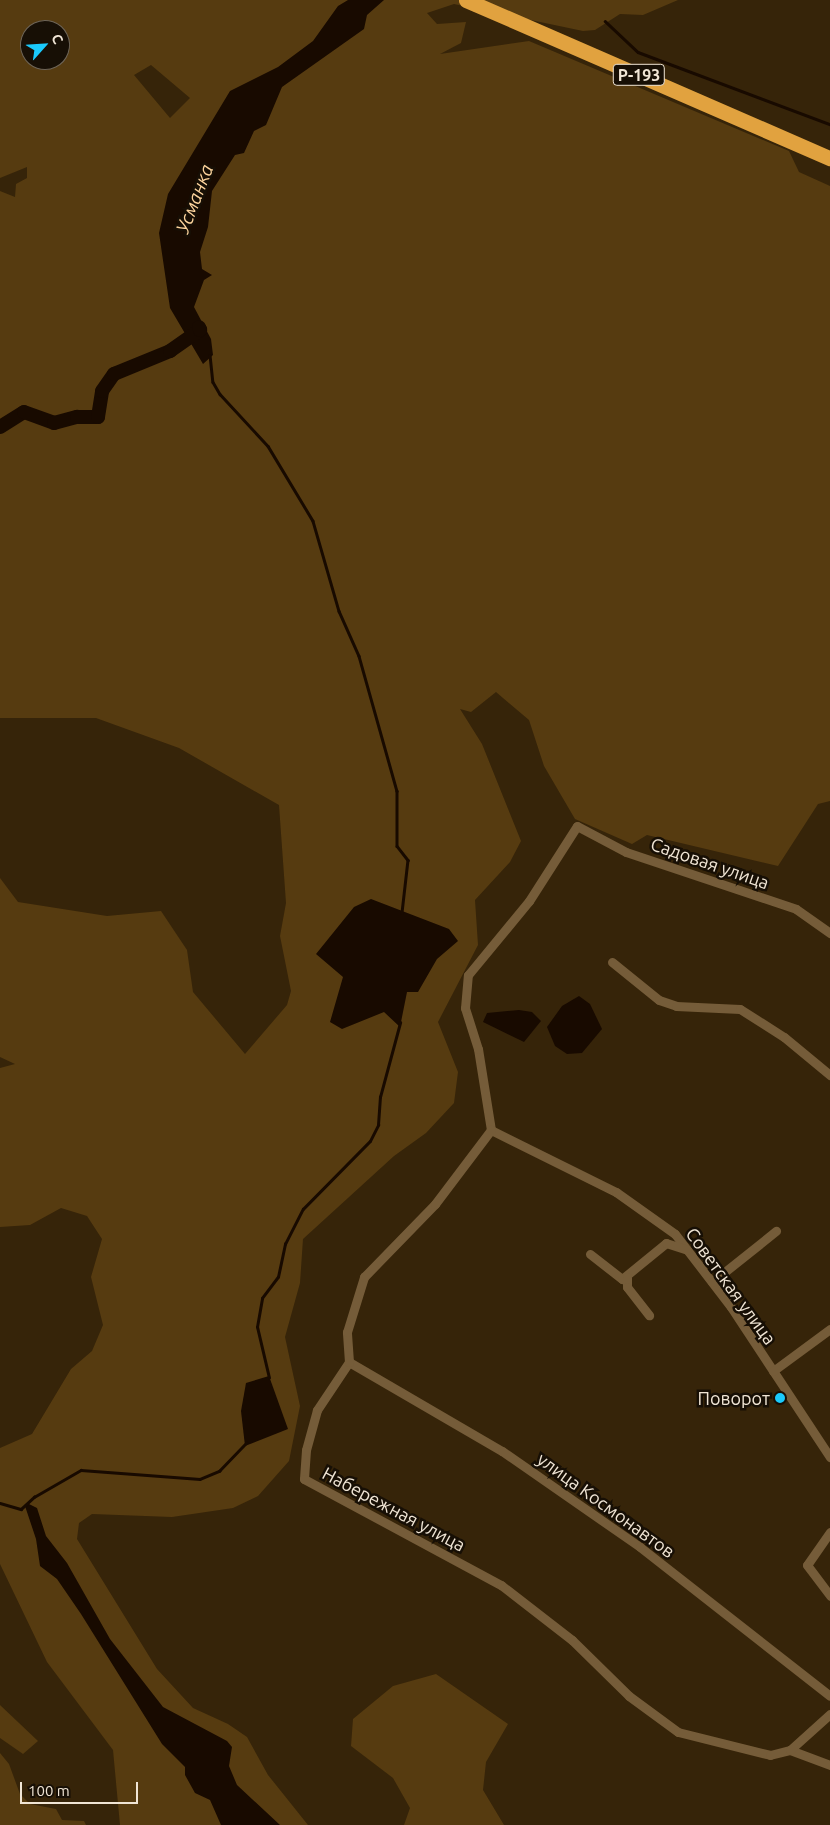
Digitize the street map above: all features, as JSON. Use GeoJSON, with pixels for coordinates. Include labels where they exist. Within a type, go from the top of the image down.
{"type":"FeatureCollection","features":[{"type":"Feature","properties":{"kind":"highway","name":"Р-193"},"geometry":{"type":"LineString","coordinates":[[466,0],[830,158]]}},
{"type":"Feature","properties":{"kind":"street","name":"Садовая улица"},"geometry":{"type":"LineString","coordinates":[[491,1130],[478,1049],[465,1008],[468,975],[528,901],[577,826],[626,852],[796,909],[830,933]]}},
{"type":"Feature","properties":{"kind":"street"},"geometry":{"type":"LineString","coordinates":[[612,962],[660,1000],[676,1006],[740,1009],[784,1037],[830,1075]]}},
{"type":"Feature","properties":{"kind":"street","name":"Советская улица"},"geometry":{"type":"LineString","coordinates":[[491,1130],[616,1192],[675,1234],[712,1282],[830,1457]]}},
{"type":"Feature","properties":{"kind":"street"},"geometry":{"type":"LineString","coordinates":[[349,1362],[347,1332],[364,1277],[435,1204],[491,1130]]}},
{"type":"Feature","properties":{"kind":"street"},"geometry":{"type":"LineString","coordinates":[[712,1282],[776,1231]]}},
{"type":"Feature","properties":{"kind":"street"},"geometry":{"type":"LineString","coordinates":[[590,1254],[617,1278],[627,1277],[666,1243],[688,1250]]}},
{"type":"Feature","properties":{"kind":"street"},"geometry":{"type":"LineString","coordinates":[[627,1277],[627,1287],[649,1315]]}},
{"type":"Feature","properties":{"kind":"street"},"geometry":{"type":"LineString","coordinates":[[773,1372],[830,1329]]}},
{"type":"Feature","properties":{"kind":"street","name":"улица Космонавтов"},"geometry":{"type":"LineString","coordinates":[[349,1362],[518,1462],[640,1547],[830,1696]]}},
{"type":"Feature","properties":{"kind":"street","name":"Набережная улица"},"geometry":{"type":"LineString","coordinates":[[349,1362],[317,1410],[306,1450],[304,1480],[501,1585],[572,1640],[629,1696],[678,1732],[770,1755],[790,1750]]}},
{"type":"Feature","properties":{"kind":"street"},"geometry":{"type":"LineString","coordinates":[[830,1532],[807,1565],[830,1596]]}},
{"type":"Feature","properties":{"kind":"street"},"geometry":{"type":"LineString","coordinates":[[830,1714],[790,1750],[830,1766]]}},
{"type":"Feature","properties":{"kind":"shaded area"},"geometry":{"type":"Polygon","coordinates":[[[0,0],[678,0],[643,15],[620,14],[595,30],[583,31],[454,4],[427,13],[437,24],[466,22],[461,43],[440,54],[529,41],[789,151],[799,172],[830,186],[830,801],[818,804],[778,866],[647,835],[632,844],[575,819],[544,766],[529,720],[496,692],[471,712],[460,709],[482,744],[521,841],[510,862],[475,900],[478,945],[438,1022],[458,1072],[454,1103],[426,1133],[394,1156],[303,1239],[300,1283],[285,1337],[300,1406],[289,1461],[258,1496],[233,1508],[172,1517],[92,1514],[79,1523],[77,1539],[157,1669],[193,1708],[228,1724],[247,1737],[268,1775],[308,1825],[120,1825],[113,1750],[47,1662],[0,1564],[0,1448],[32,1434],[71,1369],[92,1351],[103,1325],[91,1277],[102,1239],[87,1216],[61,1208],[30,1225],[0,1227],[0,1068],[15,1064],[0,1057],[0,878],[18,902],[107,916],[161,911],[187,950],[193,992],[245,1054],[287,1005],[291,991],[280,936],[286,903],[279,805],[179,748],[96,718],[0,718],[0,191],[15,197],[16,184],[27,178],[27,167],[0,178],[0,0]],[[151,65],[134,75],[170,118],[190,98],[151,65]]]}},
{"type":"Feature","properties":{"kind":"shaded area"},"geometry":{"type":"Polygon","coordinates":[[[436,1674],[508,1724],[486,1762],[483,1790],[504,1825],[404,1825],[410,1808],[393,1778],[351,1746],[353,1719],[393,1686],[436,1674]]]}},
{"type":"Feature","properties":{"kind":"shaded area"},"geometry":{"type":"Polygon","coordinates":[[[0,1705],[38,1741],[23,1754],[0,1738],[0,1705]]]}},
{"type":"Feature","properties":{"kind":"shaded area"},"geometry":{"type":"Polygon","coordinates":[[[0,1753],[9,1764],[20,1794],[30,1804],[56,1809],[62,1820],[84,1821],[86,1825],[0,1825],[0,1753]]]}},
{"type":"Feature","properties":{"kind":"water"},"geometry":{"type":"Polygon","coordinates":[[[348,0],[384,0],[367,15],[364,29],[282,87],[266,125],[254,131],[244,153],[235,155],[212,191],[208,227],[200,252],[202,269],[212,275],[204,280],[194,307],[211,339],[213,355],[203,364],[170,308],[159,233],[168,194],[230,91],[278,67],[313,41],[338,6],[348,0]]]}},
{"type":"Feature","properties":{"kind":"water"},"geometry":{"type":"Polygon","coordinates":[[[371,899],[449,929],[458,941],[437,959],[418,992],[407,992],[400,1027],[384,1012],[342,1029],[330,1022],[343,977],[316,954],[354,907],[371,899]]]}},
{"type":"Feature","properties":{"kind":"water"},"geometry":{"type":"Polygon","coordinates":[[[579,996],[590,1004],[602,1029],[582,1053],[567,1054],[555,1046],[547,1027],[562,1006],[579,996]]]}},
{"type":"Feature","properties":{"kind":"water"},"geometry":{"type":"Polygon","coordinates":[[[519,1010],[532,1012],[541,1021],[524,1042],[483,1022],[487,1013],[519,1010]]]}},
{"type":"Feature","properties":{"kind":"water"},"geometry":{"type":"Polygon","coordinates":[[[269,1376],[288,1429],[245,1446],[241,1411],[246,1383],[269,1376]]]}},
{"type":"Feature","properties":{"kind":"water"},"geometry":{"type":"Polygon","coordinates":[[[27,1503],[37,1508],[46,1536],[67,1563],[110,1639],[163,1707],[227,1741],[232,1747],[229,1766],[237,1785],[280,1825],[221,1825],[210,1800],[195,1793],[185,1775],[185,1767],[162,1744],[81,1614],[57,1579],[40,1566],[36,1539],[25,1506],[27,1503]]]}},
{"type":"Feature","properties":{"kind":"waterway"},"geometry":{"type":"LineString","coordinates":[[605,21],[638,52],[830,124]]}},
{"type":"Feature","properties":{"kind":"waterway","name":"Усманка"},"geometry":{"type":"LineString","coordinates":[[0,427],[24,412],[54,423],[77,417],[98,417],[102,391],[114,374],[170,351],[200,330],[199,327]]}},
{"type":"Feature","properties":{"kind":"waterway"},"geometry":{"type":"LineString","coordinates":[[210,355],[213,382],[220,394],[268,446],[313,521],[339,611],[359,656],[397,791],[397,846],[408,860],[402,913]]}},
{"type":"Feature","properties":{"kind":"waterway"},"geometry":{"type":"LineString","coordinates":[[269,1378],[257,1327],[262,1298],[278,1277],[285,1244],[303,1209],[370,1141],[378,1125],[380,1097],[400,1023]]}},
{"type":"Feature","properties":{"kind":"waterway"},"geometry":{"type":"LineString","coordinates":[[0,1503],[21,1509],[34,1497],[81,1470],[200,1479],[219,1471],[246,1443]]}},
{"type":"Feature","properties":{"kind":"place","name":"Поворот"},"geometry":{"type":"Point","coordinates":[780,1398]}}]}
